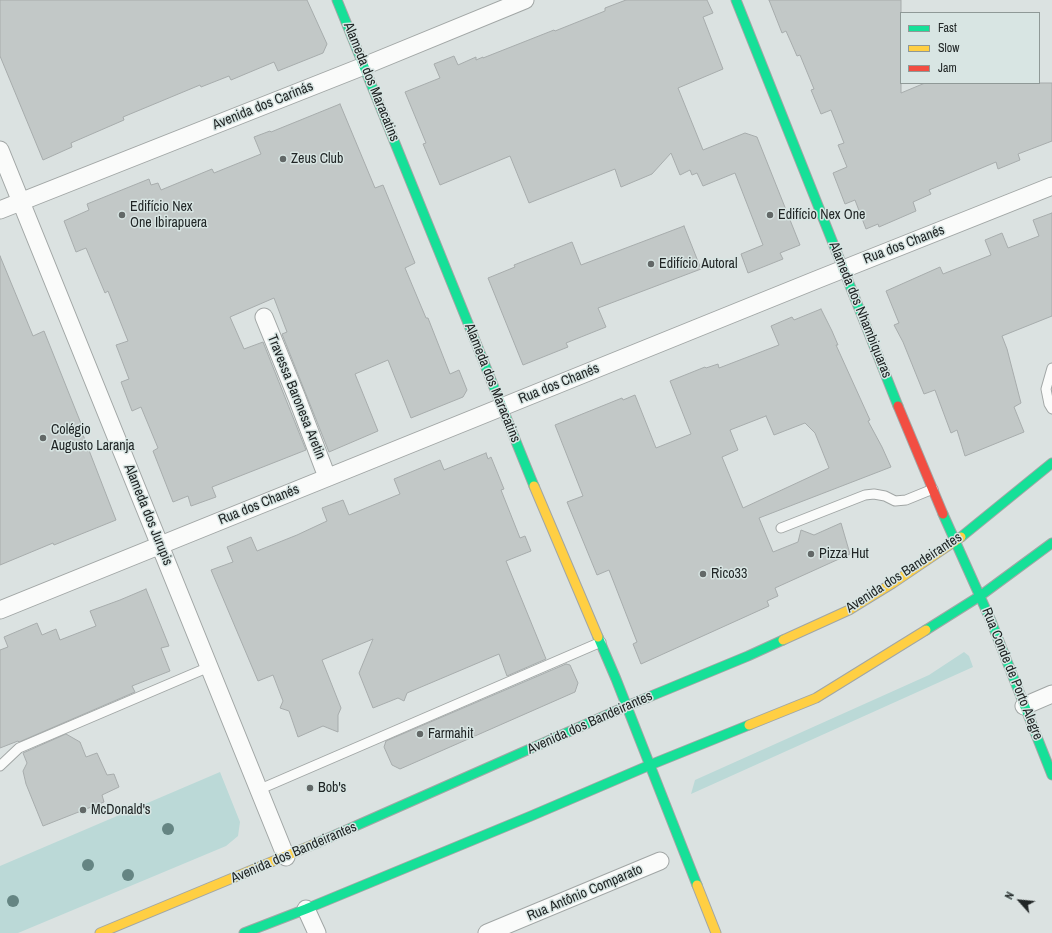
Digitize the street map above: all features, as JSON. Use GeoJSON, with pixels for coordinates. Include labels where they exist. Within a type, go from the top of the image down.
{"type":"FeatureCollection","features":[{"type":"Feature","properties":{"kind":"main road","name":"Alameda dos Maracatins"},"geometry":{"type":"LineString","coordinates":[[337,0],[547,519],[601,642],[627,706],[716,933]]}},
{"type":"Feature","properties":{"kind":"main road","name":"Alameda dos Nhambiquaras"},"geometry":{"type":"LineString","coordinates":[[736,0],[932,489],[954,542],[980,596]]}},
{"type":"Feature","properties":{"kind":"main road","name":"Avenida dos Bandeirantes"},"geometry":{"type":"LineString","coordinates":[[100,933],[286,857],[627,706],[748,656],[849,610],[893,583],[954,542],[1052,463]]}},
{"type":"Feature","properties":{"kind":"main road"},"geometry":{"type":"LineString","coordinates":[[244,933],[306,909],[650,765],[816,698],[980,596],[1052,543]]}},
{"type":"Feature","properties":{"kind":"main road","name":"Rua Conde de Porto Alegre"},"geometry":{"type":"LineString","coordinates":[[980,596],[1052,775]]}},
{"type":"Feature","properties":{"kind":"street","name":"Avenida dos Carinás"},"geometry":{"type":"LineString","coordinates":[[0,210],[364,66],[525,0]]}},
{"type":"Feature","properties":{"kind":"street","name":"Alameda dos Jurupis"},"geometry":{"type":"LineString","coordinates":[[0,150],[286,857]]}},
{"type":"Feature","properties":{"kind":"street","name":"Rua dos Chanés"},"geometry":{"type":"LineString","coordinates":[[0,610],[1052,186]]}},
{"type":"Feature","properties":{"kind":"street","name":"Travessa Baronesa Aretin"},"geometry":{"type":"LineString","coordinates":[[264,317],[327,477]]}},
{"type":"Feature","properties":{"kind":"street"},"geometry":{"type":"LineString","coordinates":[[1024,706],[1052,694]]}},
{"type":"Feature","properties":{"kind":"street","name":"Rua Antônio Comparato"},"geometry":{"type":"LineString","coordinates":[[487,933],[512,928],[660,861]]}},
{"type":"Feature","properties":{"kind":"street"},"geometry":{"type":"LineString","coordinates":[[306,909],[317,933]]}},
{"type":"Feature","properties":{"kind":"lane"},"geometry":{"type":"LineString","coordinates":[[1052,368],[1046,389],[1049,404],[1052,409]]}},
{"type":"Feature","properties":{"kind":"lane"},"geometry":{"type":"LineString","coordinates":[[781,528],[865,495],[874,494],[895,501],[906,500],[932,489]]}},
{"type":"Feature","properties":{"kind":"lane"},"geometry":{"type":"LineString","coordinates":[[258,790],[601,642]]}},
{"type":"Feature","properties":{"kind":"lane"},"geometry":{"type":"LineString","coordinates":[[0,766],[19,748],[208,667]]}},
{"type":"Feature","properties":{"kind":"shaded area"},"geometry":{"type":"Polygon","coordinates":[[[964,652],[969,656],[973,667],[691,794],[695,780],[929,675],[964,652]]]}},
{"type":"Feature","properties":{"kind":"shaded area"},"geometry":{"type":"Polygon","coordinates":[[[220,772],[240,822],[238,836],[226,846],[18,933],[0,933],[0,866],[220,772]]]}},
{"type":"Feature","properties":{"kind":"building"},"geometry":{"type":"Polygon","coordinates":[[[0,0],[307,0],[327,44],[323,53],[278,71],[274,62],[231,80],[229,76],[201,87],[200,85],[123,117],[124,120],[71,143],[72,147],[43,160],[0,56],[0,0]]]}},
{"type":"Feature","properties":{"kind":"building"},"geometry":{"type":"Polygon","coordinates":[[[626,0],[707,0],[713,13],[703,17],[723,69],[678,88],[703,150],[745,133],[757,137],[800,245],[780,253],[783,259],[748,273],[741,254],[763,245],[735,173],[703,186],[697,173],[692,175],[690,170],[680,175],[671,153],[652,174],[621,187],[615,169],[529,203],[510,156],[440,185],[423,144],[426,143],[405,92],[440,78],[434,64],[454,56],[458,65],[476,57],[476,60],[483,58],[605,11],[605,8],[626,0]]]}},
{"type":"Feature","properties":{"kind":"building"},"geometry":{"type":"Polygon","coordinates":[[[769,0],[901,0],[901,93],[923,84],[1052,83],[1052,141],[1018,154],[1020,160],[998,169],[996,162],[929,190],[931,194],[913,202],[916,211],[879,227],[878,224],[866,229],[855,200],[845,204],[833,173],[847,167],[838,145],[844,143],[831,110],[821,114],[811,90],[814,89],[800,55],[797,56],[786,31],[782,33],[769,0]]]}},
{"type":"Feature","properties":{"kind":"building"},"geometry":{"type":"Polygon","coordinates":[[[340,104],[375,188],[383,185],[415,263],[405,268],[426,318],[428,318],[450,374],[459,370],[467,390],[463,397],[411,418],[388,360],[355,374],[378,431],[329,452],[282,334],[287,332],[274,298],[230,317],[244,349],[263,342],[306,450],[212,487],[216,497],[191,506],[188,496],[173,502],[153,451],[158,448],[141,407],[132,411],[121,382],[129,379],[116,345],[128,341],[108,291],[105,293],[86,248],[76,252],[64,221],[89,210],[87,204],[149,179],[151,185],[158,183],[161,190],[212,169],[214,173],[261,154],[254,137],[270,131],[271,132],[340,104]]]}},
{"type":"Feature","properties":{"kind":"building"},"geometry":{"type":"Polygon","coordinates":[[[1052,213],[1052,316],[1002,336],[1007,349],[1021,403],[1014,407],[1024,432],[965,456],[957,430],[951,433],[935,390],[924,394],[903,342],[894,325],[899,323],[886,291],[940,267],[943,274],[991,255],[985,240],[1002,233],[1008,248],[1039,236],[1033,220],[1052,213]]]}},
{"type":"Feature","properties":{"kind":"building"},"geometry":{"type":"Polygon","coordinates":[[[684,226],[701,269],[598,308],[606,327],[566,343],[568,347],[523,365],[488,278],[515,267],[514,265],[572,242],[581,265],[684,226]]]}},
{"type":"Feature","properties":{"kind":"building","name":"Colégio Augusto Laranja"},"geometry":{"type":"Polygon","coordinates":[[[0,256],[33,336],[44,331],[82,426],[80,427],[116,520],[54,545],[53,543],[0,565],[0,256]]]}},
{"type":"Feature","properties":{"kind":"building"},"geometry":{"type":"Polygon","coordinates":[[[821,309],[870,420],[868,421],[891,467],[759,518],[773,552],[798,542],[801,530],[814,535],[841,523],[850,554],[775,588],[778,596],[767,601],[769,606],[641,664],[633,644],[637,642],[609,570],[597,575],[567,502],[583,496],[555,425],[622,398],[623,400],[635,395],[656,448],[691,434],[670,381],[705,367],[718,364],[719,368],[779,345],[771,326],[792,317],[794,320],[821,309]],[[766,416],[730,430],[738,450],[722,457],[743,508],[829,468],[815,433],[805,423],[774,435],[766,416]]]}},
{"type":"Feature","properties":{"kind":"building"},"geometry":{"type":"Polygon","coordinates":[[[486,453],[488,459],[491,457],[504,489],[501,490],[520,538],[525,536],[531,551],[506,561],[546,659],[507,676],[499,654],[407,693],[404,701],[398,698],[373,708],[359,673],[373,639],[322,660],[341,708],[338,715],[338,732],[323,726],[298,737],[289,711],[280,708],[283,701],[273,675],[258,681],[211,570],[233,562],[227,547],[251,537],[257,551],[327,521],[322,508],[343,500],[349,515],[400,494],[394,479],[440,460],[444,470],[486,453]]]}},
{"type":"Feature","properties":{"kind":"building"},"geometry":{"type":"Polygon","coordinates":[[[146,589],[169,646],[161,648],[170,671],[132,686],[135,692],[19,742],[18,741],[0,748],[0,650],[8,647],[4,637],[37,623],[42,635],[56,629],[60,640],[96,626],[90,611],[146,589]]]}},
{"type":"Feature","properties":{"kind":"building"},"geometry":{"type":"Polygon","coordinates":[[[566,664],[570,665],[578,683],[575,692],[400,769],[392,765],[384,747],[386,741],[566,664]]]}},
{"type":"Feature","properties":{"kind":"building"},"geometry":{"type":"Polygon","coordinates":[[[66,734],[80,742],[86,757],[97,753],[107,775],[114,774],[119,787],[102,795],[104,802],[43,826],[26,784],[23,771],[27,763],[23,753],[66,734]]]}},
{"type":"Feature","properties":{"kind":"traffic: fast"},"geometry":{"type":"LineString","coordinates":[[337,0],[534,486]]}},
{"type":"Feature","properties":{"kind":"traffic: fast"},"geometry":{"type":"LineString","coordinates":[[736,0],[898,406]]}},
{"type":"Feature","properties":{"kind":"traffic: fast"},"geometry":{"type":"LineString","coordinates":[[961,537],[1052,463]]}},
{"type":"Feature","properties":{"kind":"traffic: fast"},"geometry":{"type":"LineString","coordinates":[[943,514],[991,621],[1052,775]]}},
{"type":"Feature","properties":{"kind":"traffic: fast"},"geometry":{"type":"LineString","coordinates":[[926,630],[980,596],[1052,543]]}},
{"type":"Feature","properties":{"kind":"traffic: fast"},"geometry":{"type":"LineString","coordinates":[[598,637],[697,885]]}},
{"type":"Feature","properties":{"kind":"traffic: fast"},"geometry":{"type":"LineString","coordinates":[[317,843],[627,706],[783,640]]}},
{"type":"Feature","properties":{"kind":"traffic: fast"},"geometry":{"type":"LineString","coordinates":[[244,933],[306,909],[749,725]]}},
{"type":"Feature","properties":{"kind":"traffic: slow"},"geometry":{"type":"LineString","coordinates":[[534,486],[598,637]]}},
{"type":"Feature","properties":{"kind":"traffic: slow"},"geometry":{"type":"LineString","coordinates":[[783,640],[849,610],[893,583],[961,537]]}},
{"type":"Feature","properties":{"kind":"traffic: slow"},"geometry":{"type":"LineString","coordinates":[[749,725],[816,698],[926,630]]}},
{"type":"Feature","properties":{"kind":"traffic: slow"},"geometry":{"type":"LineString","coordinates":[[100,933],[317,843]]}},
{"type":"Feature","properties":{"kind":"traffic: slow"},"geometry":{"type":"LineString","coordinates":[[697,885],[716,933]]}},
{"type":"Feature","properties":{"kind":"traffic: jam"},"geometry":{"type":"LineString","coordinates":[[898,406],[943,514]]}},
{"type":"Feature","properties":{"kind":"place","name":"Zeus Club"},"geometry":{"type":"Point","coordinates":[283,159]}},
{"type":"Feature","properties":{"kind":"place","name":"Edifício Nex One Ibirapuera"},"geometry":{"type":"Point","coordinates":[122,215]}},
{"type":"Feature","properties":{"kind":"place","name":"Edifício Nex One"},"geometry":{"type":"Point","coordinates":[770,215]}},
{"type":"Feature","properties":{"kind":"place","name":"Edifício Autoral"},"geometry":{"type":"Point","coordinates":[651,264]}},
{"type":"Feature","properties":{"kind":"place","name":"Colégio Augusto Laranja"},"geometry":{"type":"Point","coordinates":[43,438]}},
{"type":"Feature","properties":{"kind":"place","name":"Pizza Hut"},"geometry":{"type":"Point","coordinates":[811,554]}},
{"type":"Feature","properties":{"kind":"place","name":"Rico33"},"geometry":{"type":"Point","coordinates":[703,574]}},
{"type":"Feature","properties":{"kind":"place","name":"Farmahit"},"geometry":{"type":"Point","coordinates":[420,734]}},
{"type":"Feature","properties":{"kind":"place","name":"Bob's"},"geometry":{"type":"Point","coordinates":[310,788]}},
{"type":"Feature","properties":{"kind":"place","name":"McDonald's"},"geometry":{"type":"Point","coordinates":[83,810]}}]}
